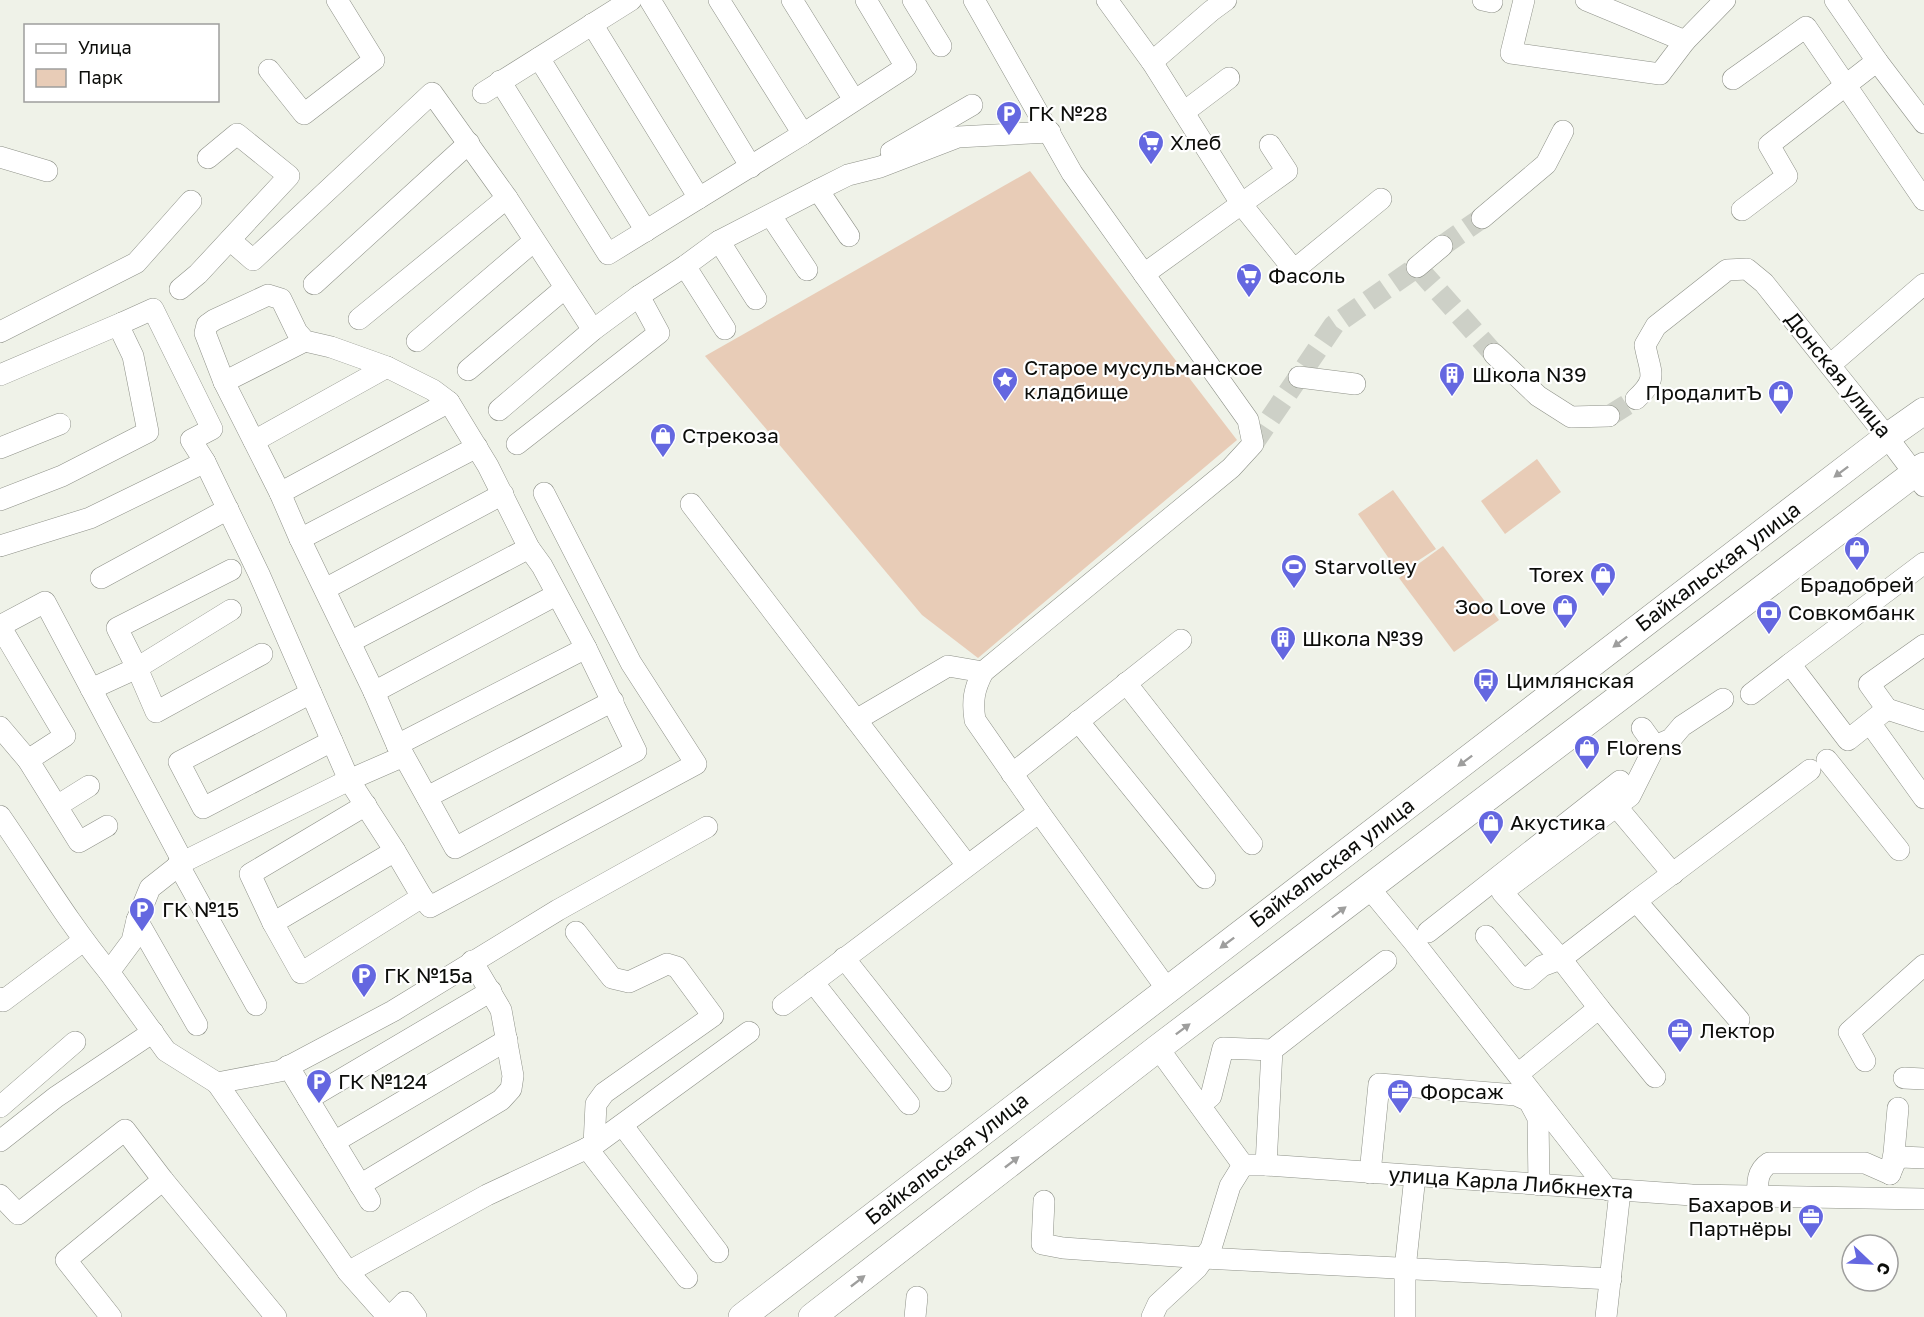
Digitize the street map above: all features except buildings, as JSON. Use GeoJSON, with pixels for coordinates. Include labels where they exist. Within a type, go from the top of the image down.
{"type":"FeatureCollection","features":[{"type":"Feature","properties":{"kind":"main road","name":"Байкальская улица"},"geometry":{"type":"LineString","coordinates":[[742,1317],[1887,437],[1924,411]]}},
{"type":"Feature","properties":{"kind":"main road","name":"Байкальская улица"},"geometry":{"type":"LineString","coordinates":[[812,1317],[1158,1048],[1921,475]]}},
{"type":"Feature","properties":{"kind":"street"},"geometry":{"type":"LineString","coordinates":[[270,70],[304,114],[374,60],[338,0]]}},
{"type":"Feature","properties":{"kind":"street"},"geometry":{"type":"LineString","coordinates":[[631,0],[491,87],[608,254],[751,167],[906,67],[866,0]]}},
{"type":"Feature","properties":{"kind":"street"},"geometry":{"type":"LineString","coordinates":[[650,0],[751,167]]}},
{"type":"Feature","properties":{"kind":"street"},"geometry":{"type":"LineString","coordinates":[[719,0],[803,134]]}},
{"type":"Feature","properties":{"kind":"street"},"geometry":{"type":"LineString","coordinates":[[792,0],[854,100]]}},
{"type":"Feature","properties":{"kind":"street"},"geometry":{"type":"LineString","coordinates":[[913,0],[941,46]]}},
{"type":"Feature","properties":{"kind":"street"},"geometry":{"type":"LineString","coordinates":[[974,0],[1072,173],[1248,420],[1253,444],[1231,468],[983,672],[974,688],[972,705],[975,720],[1167,989]]}},
{"type":"Feature","properties":{"kind":"street"},"geometry":{"type":"LineString","coordinates":[[1107,0],[1152,62],[1242,205],[1294,270],[1381,199]]}},
{"type":"Feature","properties":{"kind":"street"},"geometry":{"type":"LineString","coordinates":[[1152,62],[1227,0]]}},
{"type":"Feature","properties":{"kind":"street"},"geometry":{"type":"LineString","coordinates":[[1524,0],[1511,53],[1660,74],[1685,40],[1725,0]]}},
{"type":"Feature","properties":{"kind":"street"},"geometry":{"type":"LineString","coordinates":[[1586,0],[1685,40]]}},
{"type":"Feature","properties":{"kind":"street"},"geometry":{"type":"LineString","coordinates":[[1835,0],[1924,123]]}},
{"type":"Feature","properties":{"kind":"street"},"geometry":{"type":"LineString","coordinates":[[592,24],[699,198]]}},
{"type":"Feature","properties":{"kind":"street"},"geometry":{"type":"LineString","coordinates":[[1733,78],[1806,27],[1924,200]]}},
{"type":"Feature","properties":{"kind":"street"},"geometry":{"type":"LineString","coordinates":[[539,58],[646,231]]}},
{"type":"Feature","properties":{"kind":"street"},"geometry":{"type":"LineString","coordinates":[[1742,210],[1787,176],[1769,145],[1877,61]]}},
{"type":"Feature","properties":{"kind":"street"},"geometry":{"type":"LineString","coordinates":[[1184,112],[1229,78]]}},
{"type":"Feature","properties":{"kind":"street"},"geometry":{"type":"LineString","coordinates":[[230,240],[254,260],[432,93],[507,198],[593,330]]}},
{"type":"Feature","properties":{"kind":"street"},"geometry":{"type":"LineString","coordinates":[[499,410],[593,330],[719,241],[848,175],[972,105]]}},
{"type":"Feature","properties":{"kind":"street"},"geometry":{"type":"LineString","coordinates":[[1482,218],[1546,164],[1563,131]]}},
{"type":"Feature","properties":{"kind":"street"},"geometry":{"type":"LineString","coordinates":[[848,175],[880,167],[958,137],[1050,132]]}},
{"type":"Feature","properties":{"kind":"street"},"geometry":{"type":"LineString","coordinates":[[180,289],[230,240],[289,176],[237,134],[208,158]]}},
{"type":"Feature","properties":{"kind":"street"},"geometry":{"type":"LineString","coordinates":[[314,284],[469,143]]}},
{"type":"Feature","properties":{"kind":"street"},"geometry":{"type":"LineString","coordinates":[[1144,274],[1287,171],[1270,146]]}},
{"type":"Feature","properties":{"kind":"street"},"geometry":{"type":"LineString","coordinates":[[0,157],[48,171]]}},
{"type":"Feature","properties":{"kind":"street"},"geometry":{"type":"LineString","coordinates":[[818,190],[849,236]]}},
{"type":"Feature","properties":{"kind":"street"},"geometry":{"type":"LineString","coordinates":[[359,319],[507,198]]}},
{"type":"Feature","properties":{"kind":"street"},"geometry":{"type":"LineString","coordinates":[[0,332],[136,263],[191,201]]}},
{"type":"Feature","properties":{"kind":"street"},"geometry":{"type":"LineString","coordinates":[[771,216],[807,270]]}},
{"type":"Feature","properties":{"kind":"street"},"geometry":{"type":"LineString","coordinates":[[417,341],[534,241]]}},
{"type":"Feature","properties":{"kind":"street"},"geometry":{"type":"LineString","coordinates":[[719,241],[756,299]]}},
{"type":"Feature","properties":{"kind":"street"},"geometry":{"type":"LineString","coordinates":[[1417,267],[1442,246]]}},
{"type":"Feature","properties":{"kind":"street"},"geometry":{"type":"LineString","coordinates":[[685,266],[725,329]]}},
{"type":"Feature","properties":{"kind":"street","name":"Донская улица"},"geometry":{"type":"LineString","coordinates":[[1636,399],[1652,379],[1645,345],[1656,326],[1727,270],[1748,269],[1764,283],[1887,437],[1921,475]]}},
{"type":"Feature","properties":{"kind":"street"},"geometry":{"type":"LineString","coordinates":[[1830,365],[1924,284]]}},
{"type":"Feature","properties":{"kind":"street"},"geometry":{"type":"LineString","coordinates":[[468,370],[565,288]]}},
{"type":"Feature","properties":{"kind":"street"},"geometry":{"type":"LineString","coordinates":[[268,295],[281,299],[297,332],[305,341],[331,347],[387,367],[433,390],[449,402],[477,447],[529,548],[542,566],[586,648],[636,751],[455,848],[400,751],[326,588],[224,382],[205,333],[207,325],[214,320],[268,295]]}},
{"type":"Feature","properties":{"kind":"street"},"geometry":{"type":"LineString","coordinates":[[518,444],[659,333],[639,296]]}},
{"type":"Feature","properties":{"kind":"street"},"geometry":{"type":"LineString","coordinates":[[0,375],[153,309],[212,429],[190,440],[205,462],[268,594],[349,780],[430,907],[696,764],[632,663],[544,493]]}},
{"type":"Feature","properties":{"kind":"street"},"geometry":{"type":"LineString","coordinates":[[0,500],[72,471],[148,432],[133,356],[121,331],[122,323]]}},
{"type":"Feature","properties":{"kind":"street"},"geometry":{"type":"LineString","coordinates":[[224,382],[305,341]]}},
{"type":"Feature","properties":{"kind":"street"},"geometry":{"type":"LineString","coordinates":[[1494,354],[1538,396],[1572,417],[1609,416]]}},
{"type":"Feature","properties":{"kind":"street"},"geometry":{"type":"LineString","coordinates":[[254,441],[387,367]]}},
{"type":"Feature","properties":{"kind":"street"},"geometry":{"type":"LineString","coordinates":[[1299,377],[1355,384]]}},
{"type":"Feature","properties":{"kind":"street"},"geometry":{"type":"LineString","coordinates":[[280,493],[449,402]]}},
{"type":"Feature","properties":{"kind":"street"},"geometry":{"type":"LineString","coordinates":[[0,448],[60,424]]}},
{"type":"Feature","properties":{"kind":"street"},"geometry":{"type":"LineString","coordinates":[[300,539],[477,447]]}},
{"type":"Feature","properties":{"kind":"street"},"geometry":{"type":"LineString","coordinates":[[0,546],[90,518],[205,462]]}},
{"type":"Feature","properties":{"kind":"street"},"geometry":{"type":"LineString","coordinates":[[326,588],[503,494]]}},
{"type":"Feature","properties":{"kind":"street"},"geometry":{"type":"LineString","coordinates":[[691,504],[967,865]]}},
{"type":"Feature","properties":{"kind":"street"},"geometry":{"type":"LineString","coordinates":[[102,578],[228,509]]}},
{"type":"Feature","properties":{"kind":"street"},"geometry":{"type":"LineString","coordinates":[[350,642],[529,548]]}},
{"type":"Feature","properties":{"kind":"street"},"geometry":{"type":"LineString","coordinates":[[1751,694],[1924,563]]}},
{"type":"Feature","properties":{"kind":"street"},"geometry":{"type":"LineString","coordinates":[[231,570],[117,628],[156,712],[262,654]]}},
{"type":"Feature","properties":{"kind":"street"},"geometry":{"type":"LineString","coordinates":[[375,692],[556,595]]}},
{"type":"Feature","properties":{"kind":"street"},"geometry":{"type":"LineString","coordinates":[[28,760],[65,736],[0,626],[45,602],[256,1005]]}},
{"type":"Feature","properties":{"kind":"street"},"geometry":{"type":"LineString","coordinates":[[92,689],[137,668],[231,610]]}},
{"type":"Feature","properties":{"kind":"street"},"geometry":{"type":"LineString","coordinates":[[1012,774],[1181,640]]}},
{"type":"Feature","properties":{"kind":"street"},"geometry":{"type":"LineString","coordinates":[[1924,645],[1869,684],[1887,709],[1924,721]]}},
{"type":"Feature","properties":{"kind":"street"},"geometry":{"type":"LineString","coordinates":[[109,972],[132,941],[137,920],[150,888],[181,863],[349,780],[586,648]]}},
{"type":"Feature","properties":{"kind":"street"},"geometry":{"type":"LineString","coordinates":[[1790,664],[1848,740]]}},
{"type":"Feature","properties":{"kind":"street"},"geometry":{"type":"LineString","coordinates":[[856,720],[948,666],[983,672]]}},
{"type":"Feature","properties":{"kind":"street"},"geometry":{"type":"LineString","coordinates":[[1126,683],[1252,844]]}},
{"type":"Feature","properties":{"kind":"street"},"geometry":{"type":"LineString","coordinates":[[311,693],[179,762],[203,808],[332,741]]}},
{"type":"Feature","properties":{"kind":"street"},"geometry":{"type":"LineString","coordinates":[[1428,932],[1580,823],[1616,806],[1630,796],[1655,746],[1671,739],[1682,726],[1723,699]]}},
{"type":"Feature","properties":{"kind":"street"},"geometry":{"type":"LineString","coordinates":[[427,798],[613,701]]}},
{"type":"Feature","properties":{"kind":"street"},"geometry":{"type":"LineString","coordinates":[[1486,936],[1520,977],[1527,979],[1542,966],[1561,959],[1818,765],[1887,709]]}},
{"type":"Feature","properties":{"kind":"street"},"geometry":{"type":"LineString","coordinates":[[1078,722],[1205,878]]}},
{"type":"Feature","properties":{"kind":"street"},"geometry":{"type":"LineString","coordinates":[[1870,723],[1924,798]]}},
{"type":"Feature","properties":{"kind":"street"},"geometry":{"type":"LineString","coordinates":[[0,727],[28,760],[79,842],[107,826]]}},
{"type":"Feature","properties":{"kind":"street"},"geometry":{"type":"LineString","coordinates":[[1642,728],[1655,746]]}},
{"type":"Feature","properties":{"kind":"street"},"geometry":{"type":"LineString","coordinates":[[1818,765],[1899,850]]}},
{"type":"Feature","properties":{"kind":"street"},"geometry":{"type":"LineString","coordinates":[[1620,781],[1580,823],[1502,892],[1561,959],[1655,1077]]}},
{"type":"Feature","properties":{"kind":"street"},"geometry":{"type":"LineString","coordinates":[[57,806],[89,786]]}},
{"type":"Feature","properties":{"kind":"street"},"geometry":{"type":"LineString","coordinates":[[366,805],[250,874],[273,923],[301,973],[422,897]]}},
{"type":"Feature","properties":{"kind":"street"},"geometry":{"type":"LineString","coordinates":[[1616,806],[1673,874]]}},
{"type":"Feature","properties":{"kind":"street"},"geometry":{"type":"LineString","coordinates":[[783,1005],[1039,812]]}},
{"type":"Feature","properties":{"kind":"street"},"geometry":{"type":"LineString","coordinates":[[0,816],[83,941],[109,972],[166,1051],[217,1083],[348,1272],[389,1317],[405,1302],[416,1317]]}},
{"type":"Feature","properties":{"kind":"street"},"geometry":{"type":"LineString","coordinates":[[217,1083],[280,1071],[393,1011],[558,910],[707,827]]}},
{"type":"Feature","properties":{"kind":"street"},"geometry":{"type":"LineString","coordinates":[[273,923],[395,851]]}},
{"type":"Feature","properties":{"kind":"street"},"geometry":{"type":"LineString","coordinates":[[1370,888],[1614,1190],[1611,1279],[1606,1317]]}},
{"type":"Feature","properties":{"kind":"street"},"geometry":{"type":"LineString","coordinates":[[1636,901],[1739,1020]]}},
{"type":"Feature","properties":{"kind":"street"},"geometry":{"type":"LineString","coordinates":[[137,920],[197,1025]]}},
{"type":"Feature","properties":{"kind":"street"},"geometry":{"type":"LineString","coordinates":[[348,1272],[487,1195],[590,1147],[623,1126],[741,1038],[713,1016],[677,967],[666,964],[629,982],[612,978],[576,932]]}},
{"type":"Feature","properties":{"kind":"street"},"geometry":{"type":"LineString","coordinates":[[1,1000],[83,941]]}},
{"type":"Feature","properties":{"kind":"street"},"geometry":{"type":"LineString","coordinates":[[844,958],[941,1081]]}},
{"type":"Feature","properties":{"kind":"street"},"geometry":{"type":"LineString","coordinates":[[288,1066],[365,1193],[501,1100],[511,1089],[513,1076],[501,1011],[472,961]]}},
{"type":"Feature","properties":{"kind":"street"},"geometry":{"type":"LineString","coordinates":[[1200,1105],[1211,1096],[1223,1048],[1272,1050],[1386,961]]}},
{"type":"Feature","properties":{"kind":"street"},"geometry":{"type":"LineString","coordinates":[[1865,1061],[1849,1032],[1924,965]]}},
{"type":"Feature","properties":{"kind":"street"},"geometry":{"type":"LineString","coordinates":[[813,982],[909,1104]]}},
{"type":"Feature","properties":{"kind":"street"},"geometry":{"type":"LineString","coordinates":[[308,1099],[491,991]]}},
{"type":"Feature","properties":{"kind":"street"},"geometry":{"type":"LineString","coordinates":[[1518,1074],[1599,1008]]}},
{"type":"Feature","properties":{"kind":"street"},"geometry":{"type":"LineString","coordinates":[[687,1278],[590,1147],[596,1104],[604,1093],[713,1016]]}},
{"type":"Feature","properties":{"kind":"street"},"geometry":{"type":"LineString","coordinates":[[0,1141],[56,1097],[153,1032]]}},
{"type":"Feature","properties":{"kind":"street"},"geometry":{"type":"LineString","coordinates":[[334,1142],[507,1040]]}},
{"type":"Feature","properties":{"kind":"street"},"geometry":{"type":"LineString","coordinates":[[0,1107],[75,1042]]}},
{"type":"Feature","properties":{"kind":"street"},"geometry":{"type":"LineString","coordinates":[[1152,1317],[1158,1304],[1197,1268],[1211,1248],[1230,1186],[1243,1165],[1158,1048]]}},
{"type":"Feature","properties":{"kind":"street"},"geometry":{"type":"LineString","coordinates":[[1266,1165],[1272,1050]]}},
{"type":"Feature","properties":{"kind":"street"},"geometry":{"type":"LineString","coordinates":[[1370,1173],[1379,1084],[1516,1095],[1529,1101],[1538,1118],[1539,1185]]}},
{"type":"Feature","properties":{"kind":"street"},"geometry":{"type":"LineString","coordinates":[[1888,1198],[1898,1108]]}},
{"type":"Feature","properties":{"kind":"street"},"geometry":{"type":"LineString","coordinates":[[623,1126],[718,1252]]}},
{"type":"Feature","properties":{"kind":"street"},"geometry":{"type":"LineString","coordinates":[[0,1195],[18,1214],[126,1130],[163,1180],[276,1317]]}},
{"type":"Feature","properties":{"kind":"street"},"geometry":{"type":"LineString","coordinates":[[1890,1174],[1895,1162],[1901,1157],[1924,1158]]}},
{"type":"Feature","properties":{"kind":"street"},"geometry":{"type":"LineString","coordinates":[[1758,1196],[1757,1184],[1761,1169],[1769,1163],[1865,1163],[1890,1174]]}},
{"type":"Feature","properties":{"kind":"street","name":"улица Карла Либкнехта"},"geometry":{"type":"LineString","coordinates":[[1243,1165],[1614,1190],[1758,1196],[1924,1199]]}},
{"type":"Feature","properties":{"kind":"street"},"geometry":{"type":"LineString","coordinates":[[1405,1317],[1406,1269],[1415,1176]]}},
{"type":"Feature","properties":{"kind":"street"},"geometry":{"type":"LineString","coordinates":[[111,1317],[66,1260],[163,1180]]}},
{"type":"Feature","properties":{"kind":"street"},"geometry":{"type":"LineString","coordinates":[[1044,1201],[1042,1244],[1063,1248],[1204,1258],[1611,1279]]}},
{"type":"Feature","properties":{"kind":"green space"},"geometry":{"type":"Polygon","coordinates":[[[1030,171],[1237,440],[978,658],[922,615],[705,356],[1030,171]]]}},
{"type":"Feature","properties":{"kind":"green space"},"geometry":{"type":"Polygon","coordinates":[[[1537,459],[1561,492],[1505,534],[1481,501],[1537,459]]]}},
{"type":"Feature","properties":{"kind":"green space"},"geometry":{"type":"Polygon","coordinates":[[[1393,490],[1436,549],[1399,573],[1358,514],[1393,490]]]}},
{"type":"Feature","properties":{"kind":"green space"},"geometry":{"type":"Polygon","coordinates":[[[1443,546],[1499,620],[1454,652],[1399,578],[1443,546]]]}},
{"type":"Feature","properties":{"kind":"tunnel"},"geometry":{"type":"LineString","coordinates":[[1442,246],[1482,218]]}},
{"type":"Feature","properties":{"kind":"tunnel"},"geometry":{"type":"LineString","coordinates":[[1253,444],[1334,325],[1417,267],[1494,354]]}},
{"type":"Feature","properties":{"kind":"tunnel"},"geometry":{"type":"LineString","coordinates":[[1609,416],[1636,399]]}},
{"type":"Feature","properties":{"kind":"place","name":"ГК №28"},"geometry":{"type":"Point","coordinates":[1009,137]}},
{"type":"Feature","properties":{"kind":"place","name":"Хлеб"},"geometry":{"type":"Point","coordinates":[1151,166]}},
{"type":"Feature","properties":{"kind":"place","name":"Фасоль"},"geometry":{"type":"Point","coordinates":[1249,299]}},
{"type":"Feature","properties":{"kind":"place","name":"Школа N39"},"geometry":{"type":"Point","coordinates":[1452,398]}},
{"type":"Feature","properties":{"kind":"place","name":"Старое мусульманское кладбище"},"geometry":{"type":"Point","coordinates":[1005,403]}},
{"type":"Feature","properties":{"kind":"place","name":"ПродалитЪ"},"geometry":{"type":"Point","coordinates":[1781,416]}},
{"type":"Feature","properties":{"kind":"place","name":"Стрекоза"},"geometry":{"type":"Point","coordinates":[663,459]}},
{"type":"Feature","properties":{"kind":"place","name":"Брадобрей"},"geometry":{"type":"Point","coordinates":[1857,572]}},
{"type":"Feature","properties":{"kind":"place","name":"Starvolley"},"geometry":{"type":"Point","coordinates":[1294,590]}},
{"type":"Feature","properties":{"kind":"place","name":"Torex"},"geometry":{"type":"Point","coordinates":[1603,598]}},
{"type":"Feature","properties":{"kind":"place","name":"Зоо Love"},"geometry":{"type":"Point","coordinates":[1565,630]}},
{"type":"Feature","properties":{"kind":"place","name":"Совкомбанк"},"geometry":{"type":"Point","coordinates":[1769,636]}},
{"type":"Feature","properties":{"kind":"place","name":"Школа №39"},"geometry":{"type":"Point","coordinates":[1283,662]}},
{"type":"Feature","properties":{"kind":"place","name":"Цимлянская"},"geometry":{"type":"Point","coordinates":[1486,704]}},
{"type":"Feature","properties":{"kind":"place","name":"Florens"},"geometry":{"type":"Point","coordinates":[1587,771]}},
{"type":"Feature","properties":{"kind":"place","name":"Акустика"},"geometry":{"type":"Point","coordinates":[1491,846]}},
{"type":"Feature","properties":{"kind":"place","name":"ГК №15"},"geometry":{"type":"Point","coordinates":[142,933]}},
{"type":"Feature","properties":{"kind":"place","name":"ГК №15а"},"geometry":{"type":"Point","coordinates":[364,999]}},
{"type":"Feature","properties":{"kind":"place","name":"Лектор"},"geometry":{"type":"Point","coordinates":[1680,1054]}},
{"type":"Feature","properties":{"kind":"place","name":"ГК №124"},"geometry":{"type":"Point","coordinates":[319,1105]}},
{"type":"Feature","properties":{"kind":"place","name":"Форсаж"},"geometry":{"type":"Point","coordinates":[1400,1115]}},
{"type":"Feature","properties":{"kind":"place","name":"Бахаров и Партнёры"},"geometry":{"type":"Point","coordinates":[1811,1240]}}]}
